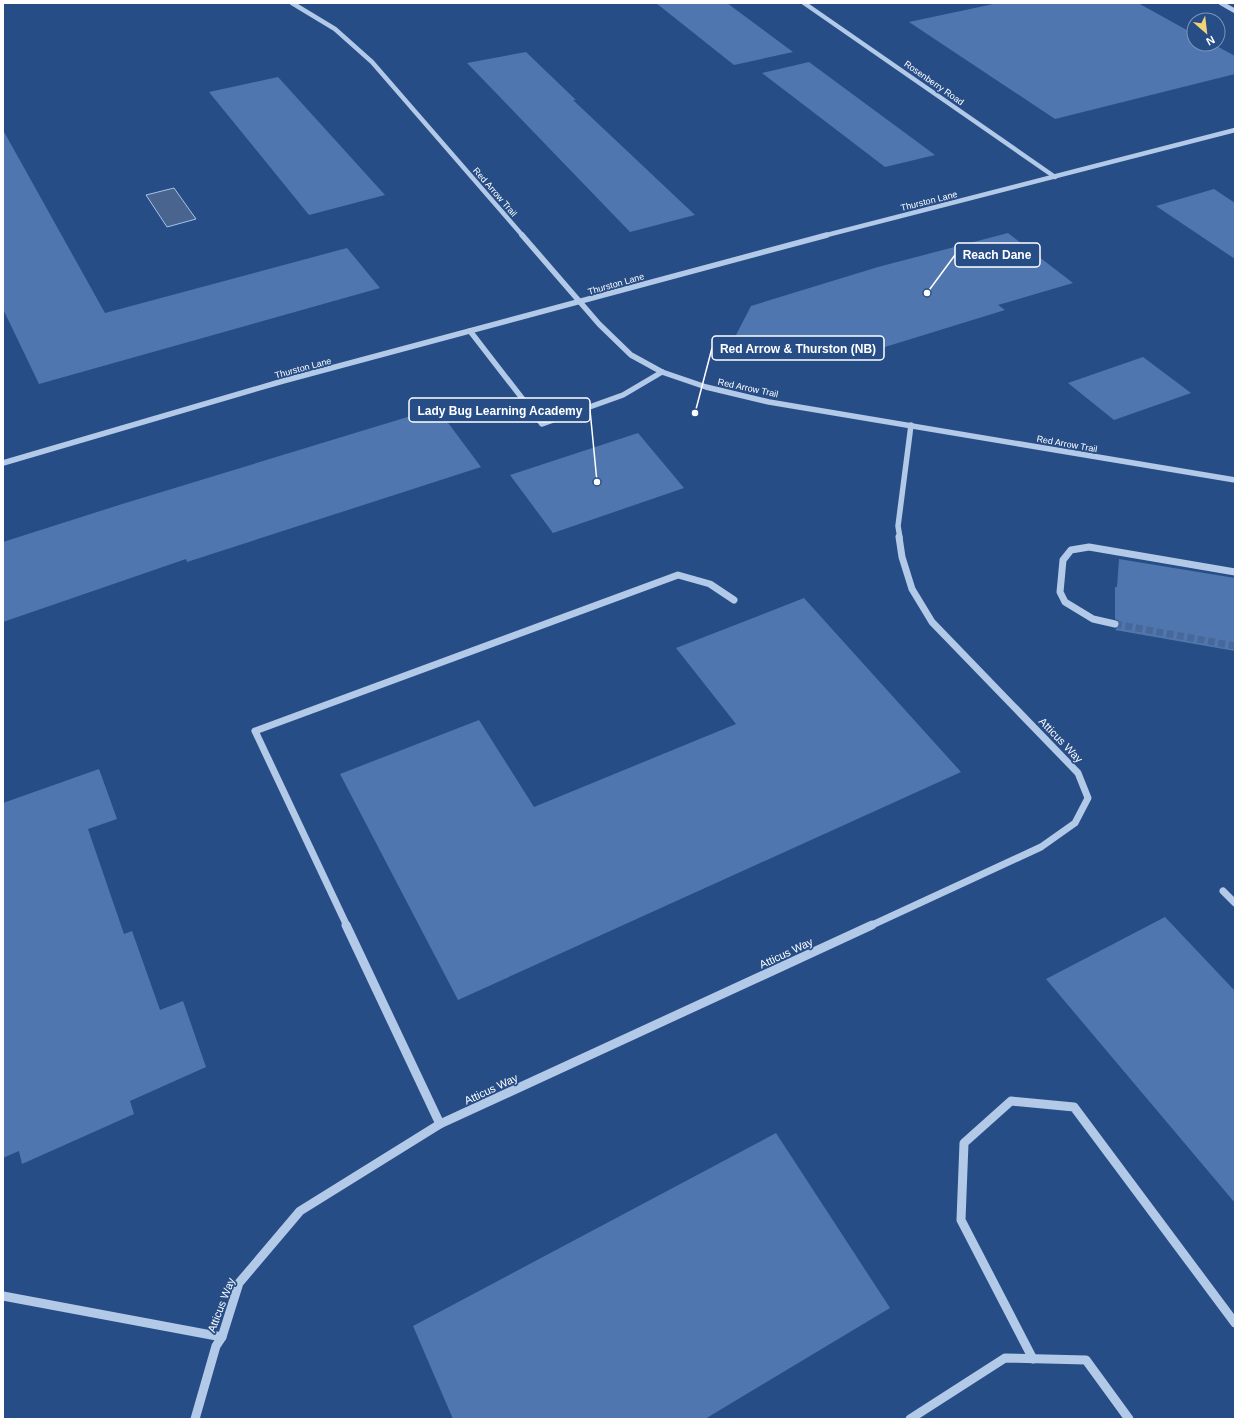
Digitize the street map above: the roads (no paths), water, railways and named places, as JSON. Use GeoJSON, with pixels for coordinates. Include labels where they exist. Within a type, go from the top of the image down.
{"type":"FeatureCollection","features":[{"type":"Feature","properties":{"kind":"street","name":"Red Arrow Trail"},"geometry":{"type":"LineString","coordinates":[[292,3],[311,12],[340,31],[372,62],[598,324],[631,355],[662,372],[706,387],[769,402],[1235,480]]}},
{"type":"Feature","properties":{"kind":"street","name":"Rosenberry Road"},"geometry":{"type":"LineString","coordinates":[[804,3],[1055,177]]}},
{"type":"Feature","properties":{"kind":"street"},"geometry":{"type":"LineString","coordinates":[[1221,3],[1235,11]]}},
{"type":"Feature","properties":{"kind":"street","name":"Thurston Lane"},"geometry":{"type":"LineString","coordinates":[[3,463],[283,381],[782,247],[1235,130]]}},
{"type":"Feature","properties":{"kind":"street"},"geometry":{"type":"LineString","coordinates":[[470,331],[542,424],[623,395],[662,372]]}},
{"type":"Feature","properties":{"kind":"street","name":"Atticus Way"},"geometry":{"type":"LineString","coordinates":[[195,1419],[216,1346],[222,1337],[239,1283],[300,1211],[440,1124],[1041,847],[1075,823],[1088,798],[1078,773],[932,622],[912,589],[902,557],[898,526],[911,425]]}},
{"type":"Feature","properties":{"kind":"street"},"geometry":{"type":"LineString","coordinates":[[1115,624],[1093,619],[1065,602],[1060,592],[1063,560],[1071,550],[1089,547],[1235,572]]}},
{"type":"Feature","properties":{"kind":"street"},"geometry":{"type":"LineString","coordinates":[[440,1124],[255,731],[678,575],[710,584],[734,600]]}},
{"type":"Feature","properties":{"kind":"street"},"geometry":{"type":"LineString","coordinates":[[1223,891],[1235,903]]}},
{"type":"Feature","properties":{"kind":"street"},"geometry":{"type":"LineString","coordinates":[[1033,1359],[961,1220],[964,1143],[1011,1101],[1074,1107],[1235,1323]]}},
{"type":"Feature","properties":{"kind":"street"},"geometry":{"type":"LineString","coordinates":[[3,1296],[222,1337]]}},
{"type":"Feature","properties":{"kind":"street"},"geometry":{"type":"LineString","coordinates":[[910,1419],[1005,1358],[1086,1360],[1129,1419]]}},
{"type":"Feature","properties":{"kind":"water"},"geometry":{"type":"Polygon","coordinates":[[[174,188],[196,219],[167,227],[146,195],[174,188]]]}},
{"type":"Feature","properties":{"kind":"tunnel"},"geometry":{"type":"LineString","coordinates":[[1115,624],[1235,646]]}},
{"type":"Feature","properties":{"kind":"place","name":"Reach Dane"},"geometry":{"type":"Point","coordinates":[927,293]}},
{"type":"Feature","properties":{"kind":"place","name":"Red Arrow & Thurston (NB)"},"geometry":{"type":"Point","coordinates":[695,413]}},
{"type":"Feature","properties":{"kind":"place","name":"Lady Bug Learning Academy"},"geometry":{"type":"Point","coordinates":[597,482]}}]}
